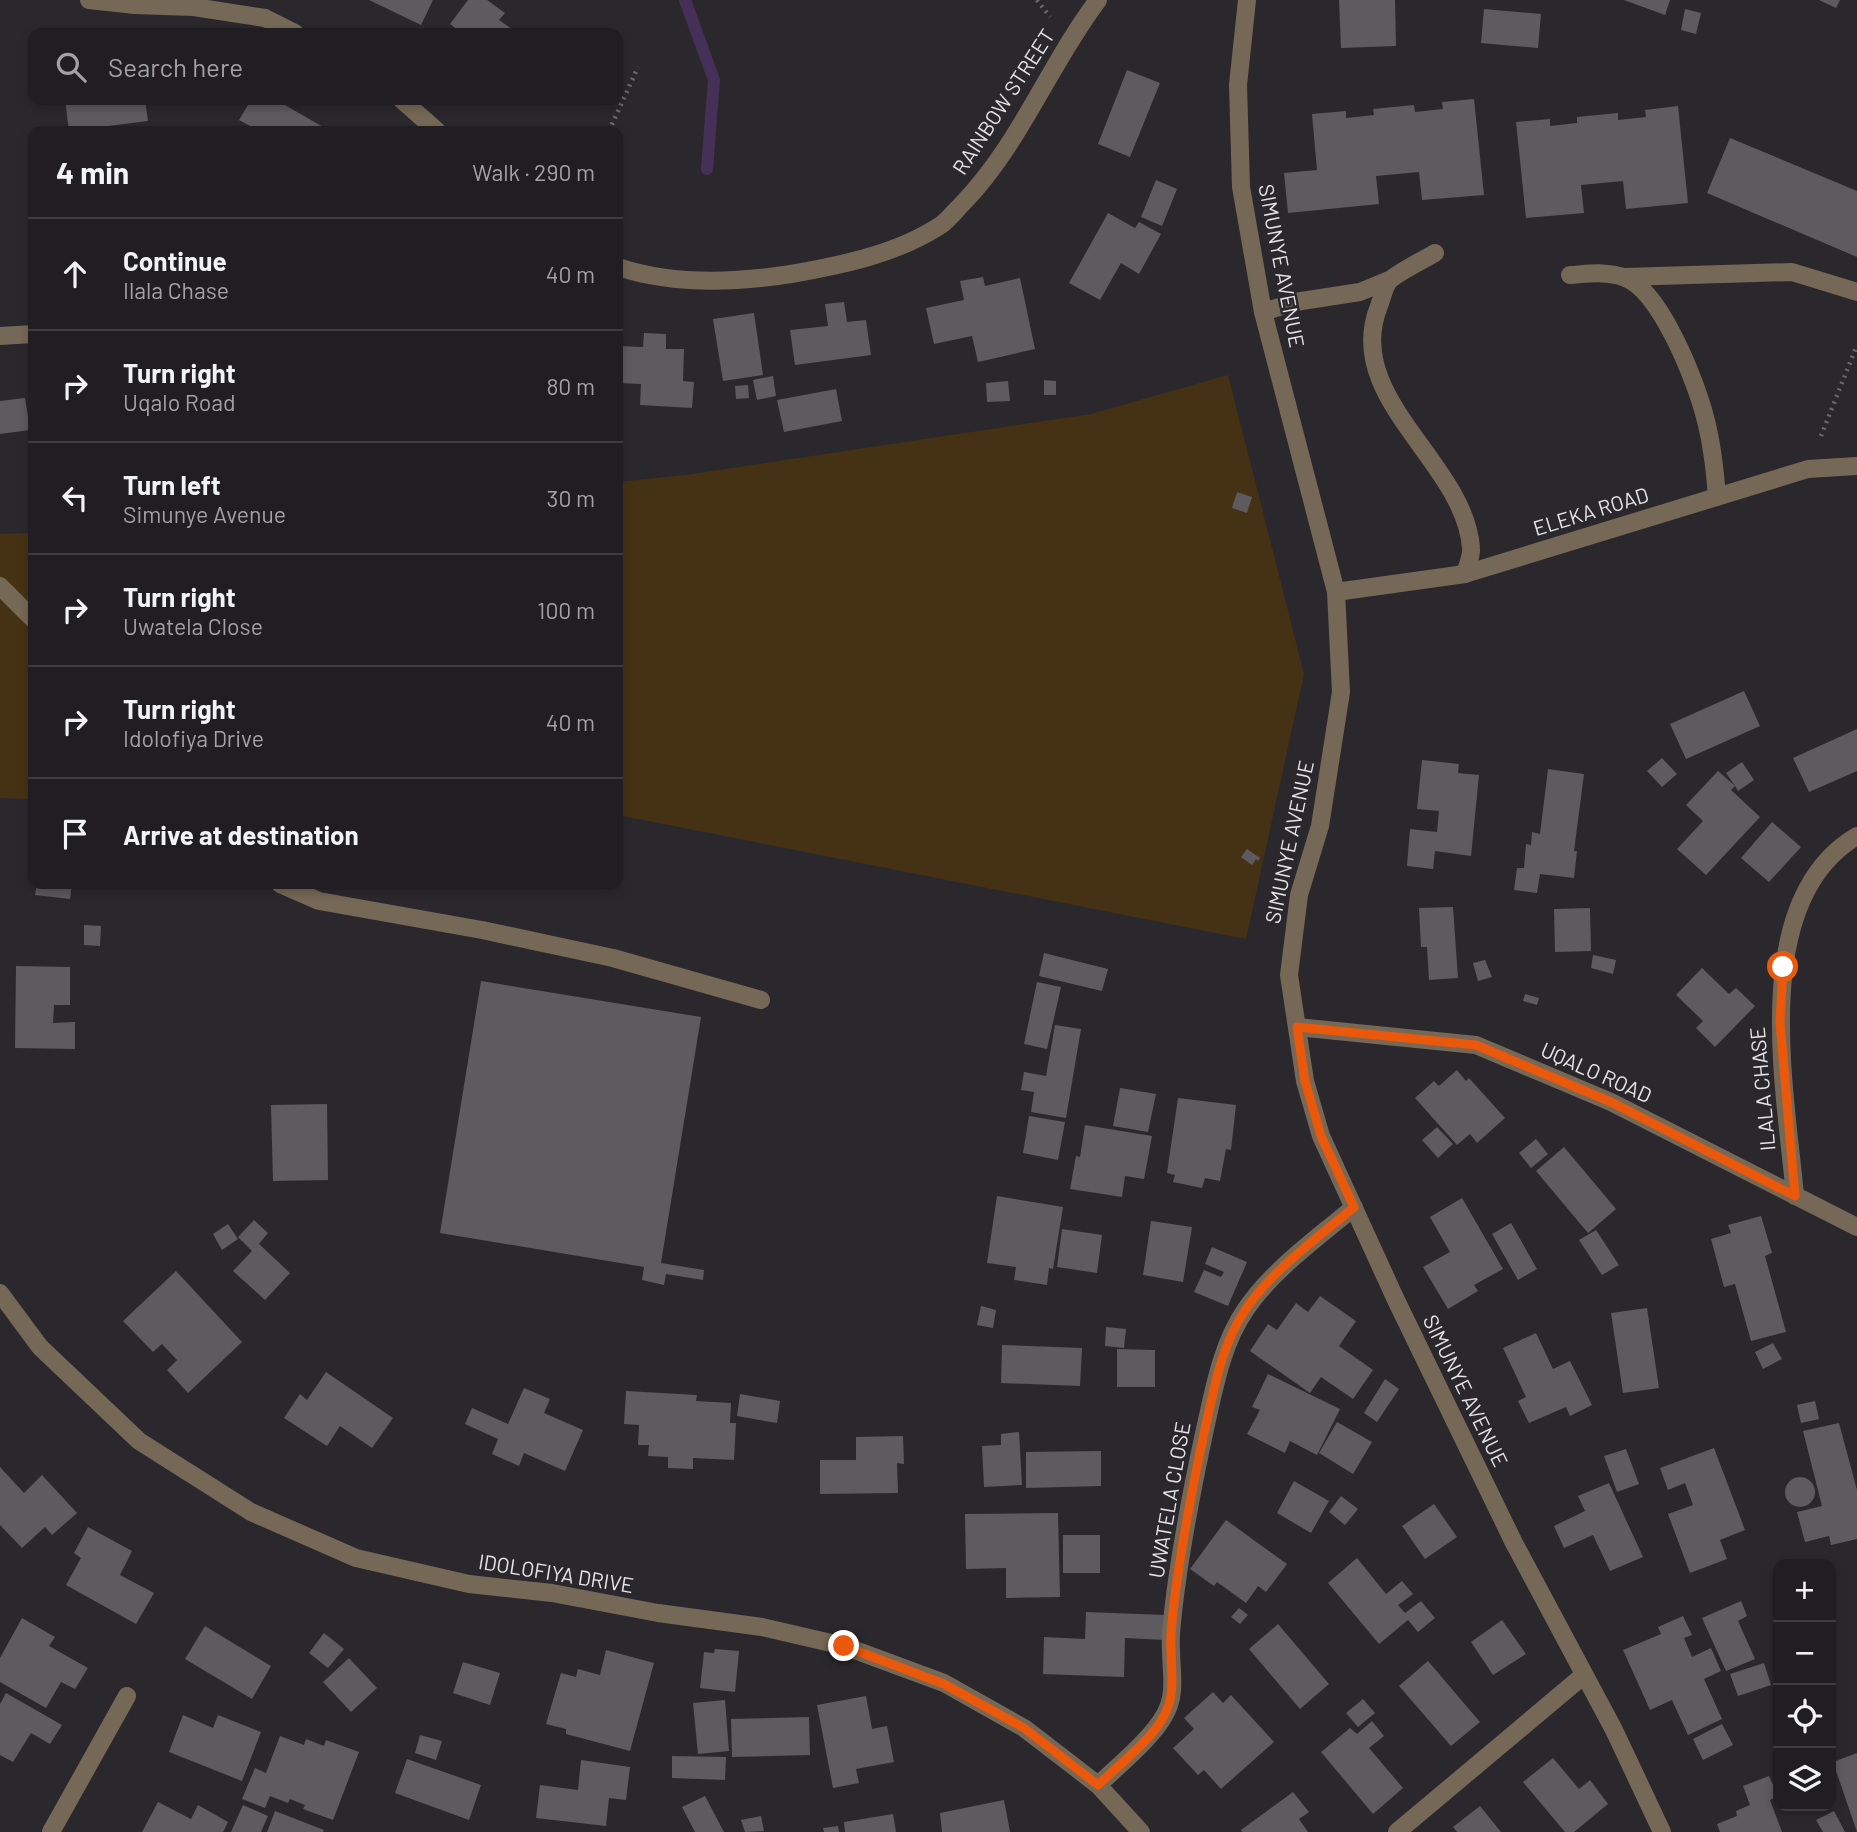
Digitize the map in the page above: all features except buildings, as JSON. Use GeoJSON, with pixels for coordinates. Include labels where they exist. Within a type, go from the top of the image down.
{"type":"FeatureCollection","features":[{"type":"Feature","properties":{"kind":"street"},"geometry":{"type":"LineString","coordinates":[[89,0],[194,7],[265,18],[285,28]]}},
{"type":"Feature","properties":{"kind":"street","name":"RAINBOW STREET"},"geometry":{"type":"LineString","coordinates":[[623,269],[643,275],[697,281],[772,277],[837,266],[900,246],[943,224],[979,187],[1013,138],[1098,0]]}},
{"type":"Feature","properties":{"kind":"street","name":"SIMUNYE AVENUE"},"geometry":{"type":"LineString","coordinates":[[1247,0],[1238,85],[1241,187],[1263,312],[1336,592],[1341,692],[1320,826],[1298,895],[1289,975],[1305,1081],[1321,1136],[1396,1300],[1514,1543],[1614,1730],[1662,1832]]}},
{"type":"Feature","properties":{"kind":"street"},"geometry":{"type":"LineString","coordinates":[[408,105],[431,126]]}},
{"type":"Feature","properties":{"kind":"street"},"geometry":{"type":"LineString","coordinates":[[1263,312],[1295,302],[1360,292],[1389,280],[1435,253]]}},
{"type":"Feature","properties":{"kind":"street"},"geometry":{"type":"LineString","coordinates":[[1570,275],[1599,273],[1625,277],[1792,272],[1857,292]]}},
{"type":"Feature","properties":{"kind":"street"},"geometry":{"type":"LineString","coordinates":[[1625,277],[1641,288],[1662,314],[1685,360],[1705,416],[1715,463],[1717,497]]}},
{"type":"Feature","properties":{"kind":"street"},"geometry":{"type":"LineString","coordinates":[[1389,280],[1372,323],[1374,359],[1387,395],[1447,484],[1466,523],[1472,551],[1465,574]]}},
{"type":"Feature","properties":{"kind":"street"},"geometry":{"type":"LineString","coordinates":[[0,337],[28,334]]}},
{"type":"Feature","properties":{"kind":"street","name":"ELEKA ROAD"},"geometry":{"type":"LineString","coordinates":[[1336,592],[1465,574],[1808,469],[1857,466]]}},
{"type":"Feature","properties":{"kind":"street"},"geometry":{"type":"LineString","coordinates":[[0,586],[28,614]]}},
{"type":"Feature","properties":{"kind":"street","name":"ILALA CHASE"},"geometry":{"type":"LineString","coordinates":[[1795,1196],[1780,1022],[1783,967],[1796,909],[1819,872],[1843,844],[1857,836]]}},
{"type":"Feature","properties":{"kind":"street"},"geometry":{"type":"LineString","coordinates":[[291,889],[319,901],[482,930],[613,958],[761,1000]]}},
{"type":"Feature","properties":{"kind":"street","name":"UQALO ROAD"},"geometry":{"type":"LineString","coordinates":[[1297,1027],[1476,1045],[1611,1102],[1857,1227]]}},
{"type":"Feature","properties":{"kind":"street","name":"UWATELA CLOSE"},"geometry":{"type":"LineString","coordinates":[[1098,1785],[1164,1718],[1171,1700],[1174,1611],[1191,1497],[1214,1390],[1226,1350],[1245,1309],[1274,1277],[1354,1207]]}},
{"type":"Feature","properties":{"kind":"street","name":"IDOLOFIYA DRIVE"},"geometry":{"type":"LineString","coordinates":[[0,1293],[40,1347],[139,1441],[251,1512],[356,1558],[468,1584],[552,1594],[658,1613],[762,1627],[844,1646],[956,1690],[1024,1728],[1098,1785],[1141,1832]]}},
{"type":"Feature","properties":{"kind":"street"},"geometry":{"type":"LineString","coordinates":[[1397,1832],[1584,1675]]}},
{"type":"Feature","properties":{"kind":"street"},"geometry":{"type":"LineString","coordinates":[[51,1832],[127,1696]]}},
{"type":"Feature","properties":{"kind":"path"},"geometry":{"type":"LineString","coordinates":[[623,100],[638,67]]}},
{"type":"Feature","properties":{"kind":"path"},"geometry":{"type":"LineString","coordinates":[[611,126],[621,105]]}},
{"type":"Feature","properties":{"kind":"path"},"geometry":{"type":"LineString","coordinates":[[1808,469],[1857,345]]}},
{"type":"Feature","properties":{"kind":"shaded area"},"geometry":{"type":"Polygon","coordinates":[[[1228,375],[1304,674],[1246,939],[623,816],[623,481],[686,475],[1091,414],[1228,375]]]}},
{"type":"Feature","properties":{"kind":"shaded area"},"geometry":{"type":"Polygon","coordinates":[[[28,533],[28,799],[0,798],[0,534],[28,533]]]}},
{"type":"Feature","properties":{"kind":"waterway"},"geometry":{"type":"LineString","coordinates":[[685,0],[714,80],[707,169]]}},
{"type":"Feature","properties":{"kind":"route"},"geometry":{"type":"LineString","coordinates":[[844,1646],[944,1684],[1024,1728],[1098,1785],[1164,1718],[1171,1700],[1174,1611],[1193,1485],[1214,1390],[1226,1350],[1245,1309],[1274,1277],[1354,1207],[1321,1136],[1305,1081],[1297,1027],[1476,1045],[1611,1102],[1795,1196],[1780,1022],[1783,967]]}}]}
